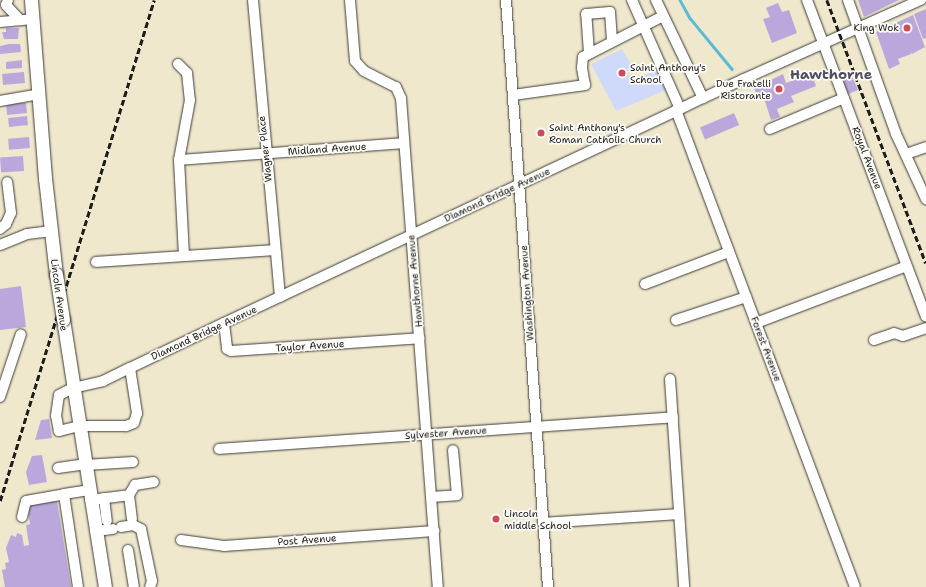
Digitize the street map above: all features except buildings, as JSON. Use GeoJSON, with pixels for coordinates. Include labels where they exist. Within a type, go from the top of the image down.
{"type":"FeatureCollection","features":[{"type":"Feature","properties":{"kind":"main road","name":"Lincoln Avenue"},"geometry":{"type":"LineString","coordinates":[[31,0],[26,20],[39,94],[50,231],[62,319],[105,587]]}},
{"type":"Feature","properties":{"kind":"street"},"geometry":{"type":"LineString","coordinates":[[8,0],[6,5],[26,20]]}},
{"type":"Feature","properties":{"kind":"street","name":"Wagner Place"},"geometry":{"type":"LineString","coordinates":[[253,0],[280,297]]}},
{"type":"Feature","properties":{"kind":"street","name":"Hawthorne Avenue"},"geometry":{"type":"LineString","coordinates":[[350,0],[355,61],[364,72],[392,83],[399,92],[420,338],[438,587]]}},
{"type":"Feature","properties":{"kind":"street","name":"Washington Avenue"},"geometry":{"type":"LineString","coordinates":[[506,0],[548,587]]}},
{"type":"Feature","properties":{"kind":"street","name":"Forest Avenue"},"geometry":{"type":"LineString","coordinates":[[632,0],[678,110],[729,252],[855,587]]}},
{"type":"Feature","properties":{"kind":"street"},"geometry":{"type":"LineString","coordinates":[[656,0],[703,98]]}},
{"type":"Feature","properties":{"kind":"street","name":"Royal Avenue"},"geometry":{"type":"LineString","coordinates":[[807,0],[926,316]]}},
{"type":"Feature","properties":{"kind":"street"},"geometry":{"type":"LineString","coordinates":[[848,0],[896,134],[926,199]]}},
{"type":"Feature","properties":{"kind":"street","name":"Diamond Bridge Avenue"},"geometry":{"type":"LineString","coordinates":[[73,388],[95,383],[130,368],[703,98],[858,30],[922,0]]}},
{"type":"Feature","properties":{"kind":"street"},"geometry":{"type":"LineString","coordinates":[[589,53],[586,14],[610,12],[612,41]]}},
{"type":"Feature","properties":{"kind":"street"},"geometry":{"type":"LineString","coordinates":[[513,95],[585,86],[582,68],[584,57],[612,41],[663,16]]}},
{"type":"Feature","properties":{"kind":"street"},"geometry":{"type":"LineString","coordinates":[[0,22],[26,20]]}},
{"type":"Feature","properties":{"kind":"street"},"geometry":{"type":"LineString","coordinates":[[178,64],[186,73],[190,100],[179,160],[184,256]]}},
{"type":"Feature","properties":{"kind":"street"},"geometry":{"type":"LineString","coordinates":[[0,100],[39,94]]}},
{"type":"Feature","properties":{"kind":"street"},"geometry":{"type":"LineString","coordinates":[[770,129],[844,98]]}},
{"type":"Feature","properties":{"kind":"street","name":"Midland Avenue"},"geometry":{"type":"LineString","coordinates":[[179,160],[403,143]]}},
{"type":"Feature","properties":{"kind":"street"},"geometry":{"type":"LineString","coordinates":[[906,154],[926,147]]}},
{"type":"Feature","properties":{"kind":"street"},"geometry":{"type":"LineString","coordinates":[[0,229],[6,224],[11,213],[7,182]]}},
{"type":"Feature","properties":{"kind":"street"},"geometry":{"type":"LineString","coordinates":[[0,245],[27,234],[50,231]]}},
{"type":"Feature","properties":{"kind":"street"},"geometry":{"type":"LineString","coordinates":[[96,262],[275,250]]}},
{"type":"Feature","properties":{"kind":"street"},"geometry":{"type":"LineString","coordinates":[[645,284],[729,252]]}},
{"type":"Feature","properties":{"kind":"street"},"geometry":{"type":"LineString","coordinates":[[756,323],[907,266]]}},
{"type":"Feature","properties":{"kind":"street"},"geometry":{"type":"LineString","coordinates":[[676,320],[746,297]]}},
{"type":"Feature","properties":{"kind":"street","name":"Taylor Avenue"},"geometry":{"type":"LineString","coordinates":[[224,323],[227,349],[232,351],[420,338]]}},
{"type":"Feature","properties":{"kind":"street"},"geometry":{"type":"LineString","coordinates":[[874,340],[894,333],[903,336],[926,328]]}},
{"type":"Feature","properties":{"kind":"street"},"geometry":{"type":"LineString","coordinates":[[0,397],[22,334]]}},
{"type":"Feature","properties":{"kind":"street"},"geometry":{"type":"LineString","coordinates":[[73,388],[59,396],[56,416],[60,431],[79,426],[126,426],[136,421],[133,382],[130,368]]}},
{"type":"Feature","properties":{"kind":"street"},"geometry":{"type":"LineString","coordinates":[[670,379],[684,587]]}},
{"type":"Feature","properties":{"kind":"street","name":"Sylvester Avenue"},"geometry":{"type":"LineString","coordinates":[[220,449],[673,417]]}},
{"type":"Feature","properties":{"kind":"street"},"geometry":{"type":"LineString","coordinates":[[431,498],[457,495],[453,450]]}},
{"type":"Feature","properties":{"kind":"street"},"geometry":{"type":"LineString","coordinates":[[58,468],[133,462]]}},
{"type":"Feature","properties":{"kind":"street"},"geometry":{"type":"LineString","coordinates":[[132,519],[129,495],[135,485],[154,482]]}},
{"type":"Feature","properties":{"kind":"street"},"geometry":{"type":"LineString","coordinates":[[64,494],[78,587]]}},
{"type":"Feature","properties":{"kind":"street"},"geometry":{"type":"LineString","coordinates":[[22,517],[26,501],[64,494],[90,495],[104,498],[129,495]]}},
{"type":"Feature","properties":{"kind":"street"},"geometry":{"type":"LineString","coordinates":[[104,498],[114,526]]}},
{"type":"Feature","properties":{"kind":"street"},"geometry":{"type":"LineString","coordinates":[[543,523],[679,514]]}},
{"type":"Feature","properties":{"kind":"street"},"geometry":{"type":"LineString","coordinates":[[95,531],[114,526],[133,525],[141,529],[152,581],[150,587]]}},
{"type":"Feature","properties":{"kind":"street","name":"Post Avenue"},"geometry":{"type":"LineString","coordinates":[[182,540],[224,546],[434,531]]}},
{"type":"Feature","properties":{"kind":"street"},"geometry":{"type":"LineString","coordinates":[[128,550],[134,587]]}},
{"type":"Feature","properties":{"kind":"shaded area"},"geometry":{"type":"Polygon","coordinates":[[[622,49],[633,68],[628,71],[630,80],[658,70],[666,90],[616,111],[591,64],[622,49]]]}},
{"type":"Feature","properties":{"kind":"waterway"},"geometry":{"type":"LineString","coordinates":[[680,0],[690,18],[732,69]]}},
{"type":"Feature","properties":{"kind":"railway"},"geometry":{"type":"LineString","coordinates":[[0,501],[154,0]]}},
{"type":"Feature","properties":{"kind":"railway"},"geometry":{"type":"LineString","coordinates":[[827,0],[926,263]]}},
{"type":"Feature","properties":{"kind":"place","name":"King Wok"},"geometry":{"type":"Point","coordinates":[907,28]}},
{"type":"Feature","properties":{"kind":"place","name":"Saint Anthony's School"},"geometry":{"type":"Point","coordinates":[622,73]}},
{"type":"Feature","properties":{"kind":"place","name":"Due Fratelli Ristorante"},"geometry":{"type":"Point","coordinates":[779,89]}},
{"type":"Feature","properties":{"kind":"place","name":"Saint Anthony's Roman Catholic Church"},"geometry":{"type":"Point","coordinates":[541,133]}},
{"type":"Feature","properties":{"kind":"place","name":"Lincoln middle School"},"geometry":{"type":"Point","coordinates":[496,519]}},
{"type":"Feature","properties":{"kind":"district","name":"Hawthorne"},"geometry":{"type":"Point","coordinates":[831,74]}}]}
